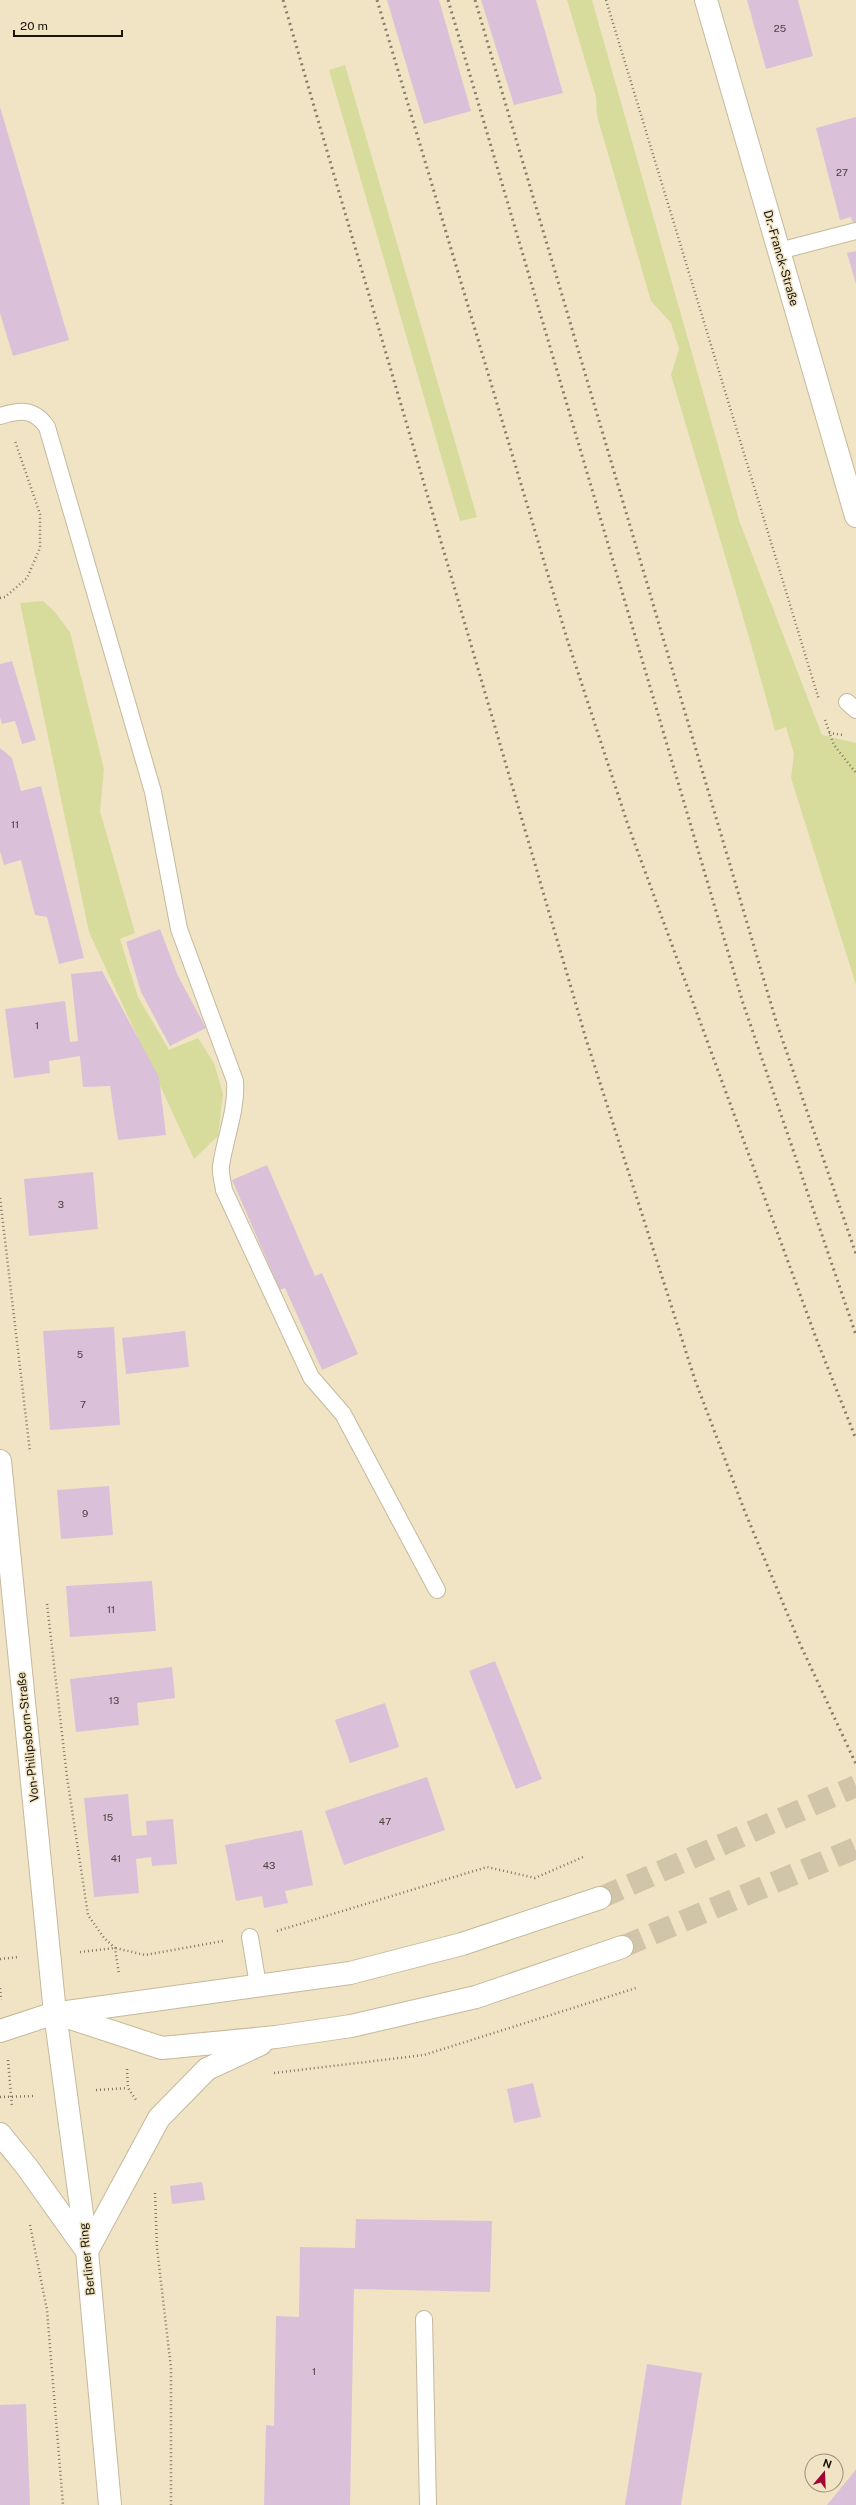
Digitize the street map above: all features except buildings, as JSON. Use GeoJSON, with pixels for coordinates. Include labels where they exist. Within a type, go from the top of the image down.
{"type":"FeatureCollection","features":[{"type":"Feature","properties":{"kind":"main road","name":"Dr.-Franck-Straße"},"geometry":{"type":"LineString","coordinates":[[706,0],[779,251],[853,495],[856,516]]}},
{"type":"Feature","properties":{"kind":"main road","name":"Von-Philipsborn-Straße"},"geometry":{"type":"LineString","coordinates":[[0,1461],[54,2013]]}},
{"type":"Feature","properties":{"kind":"main road"},"geometry":{"type":"LineString","coordinates":[[0,2032],[54,2013],[350,1973],[462,1944],[600,1898]]}},
{"type":"Feature","properties":{"kind":"main road"},"geometry":{"type":"LineString","coordinates":[[54,2013],[162,2048],[276,2037],[351,2026],[476,1997],[622,1947]]}},
{"type":"Feature","properties":{"kind":"main road","name":"Berliner Ring"},"geometry":{"type":"LineString","coordinates":[[54,2013],[87,2251],[110,2505]]}},
{"type":"Feature","properties":{"kind":"main road"},"geometry":{"type":"LineString","coordinates":[[0,2134],[27,2167],[87,2251],[158,2118],[207,2069],[276,2037]]}},
{"type":"Feature","properties":{"kind":"lane"},"geometry":{"type":"LineString","coordinates":[[779,251],[856,231]]}},
{"type":"Feature","properties":{"kind":"lane"},"geometry":{"type":"LineString","coordinates":[[4,415],[18,411],[34,413],[41,418],[47,427],[153,792],[179,929],[230,1064],[236,1096],[221,1167],[224,1190],[311,1377],[343,1414],[437,1590]]}},
{"type":"Feature","properties":{"kind":"lane"},"geometry":{"type":"LineString","coordinates":[[250,1937],[258,1985]]}},
{"type":"Feature","properties":{"kind":"lane"},"geometry":{"type":"LineString","coordinates":[[424,2319],[428,2505]]}},
{"type":"Feature","properties":{"kind":"path"},"geometry":{"type":"LineString","coordinates":[[606,0],[820,703]]}},
{"type":"Feature","properties":{"kind":"path"},"geometry":{"type":"LineString","coordinates":[[0,598],[5,597],[27,578],[40,548],[40,514],[4,415]]}},
{"type":"Feature","properties":{"kind":"path"},"geometry":{"type":"LineString","coordinates":[[825,718],[834,745],[856,773]]}},
{"type":"Feature","properties":{"kind":"path"},"geometry":{"type":"LineString","coordinates":[[0,1198],[31,1459]]}},
{"type":"Feature","properties":{"kind":"path"},"geometry":{"type":"LineString","coordinates":[[47,1601],[67,1777],[88,1915],[104,1938],[115,1948],[145,1955],[267,1934],[487,1867],[535,1878],[583,1857]]}},
{"type":"Feature","properties":{"kind":"path"},"geometry":{"type":"LineString","coordinates":[[273,2073],[424,2055],[636,1988]]}},
{"type":"Feature","properties":{"kind":"path"},"geometry":{"type":"LineString","coordinates":[[0,2097],[12,2096]]}},
{"type":"Feature","properties":{"kind":"path"},"geometry":{"type":"LineString","coordinates":[[157,2189],[154,2195],[158,2248],[172,2368],[171,2505]]}},
{"type":"Feature","properties":{"kind":"path"},"geometry":{"type":"LineString","coordinates":[[29,2223],[47,2310],[63,2505]]}},
{"type":"Feature","properties":{"kind":"green space"},"geometry":{"type":"Polygon","coordinates":[[[567,0],[592,0],[740,523],[822,735],[856,743],[856,985],[791,778],[794,754],[786,727],[775,731],[671,375],[679,349],[671,323],[651,301],[597,116],[596,97],[567,0]]]}},
{"type":"Feature","properties":{"kind":"green space"},"geometry":{"type":"Polygon","coordinates":[[[345,65],[477,517],[460,521],[329,70],[345,65]]]}},
{"type":"Feature","properties":{"kind":"green space"},"geometry":{"type":"Polygon","coordinates":[[[43,601],[54,611],[70,632],[104,769],[100,811],[135,933],[120,939],[138,997],[169,1050],[198,1038],[214,1063],[223,1094],[218,1136],[194,1159],[89,932],[20,603],[43,601]]]}},
{"type":"Feature","properties":{"kind":"tunnel"},"geometry":{"type":"LineString","coordinates":[[600,1898],[856,1786]]}},
{"type":"Feature","properties":{"kind":"tunnel"},"geometry":{"type":"LineString","coordinates":[[622,1947],[856,1848]]}},
{"type":"Feature","properties":{"kind":"railway"},"geometry":{"type":"LineString","coordinates":[[283,0],[586,1039],[695,1380],[745,1512],[800,1644],[856,1764]]}},
{"type":"Feature","properties":{"kind":"railway"},"geometry":{"type":"LineString","coordinates":[[377,0],[568,642],[628,825],[816,1338],[856,1439]]}},
{"type":"Feature","properties":{"kind":"railway"},"geometry":{"type":"LineString","coordinates":[[448,0],[743,1003],[856,1335]]}},
{"type":"Feature","properties":{"kind":"railway"},"geometry":{"type":"LineString","coordinates":[[475,0],[776,1021],[856,1254]]}}]}
